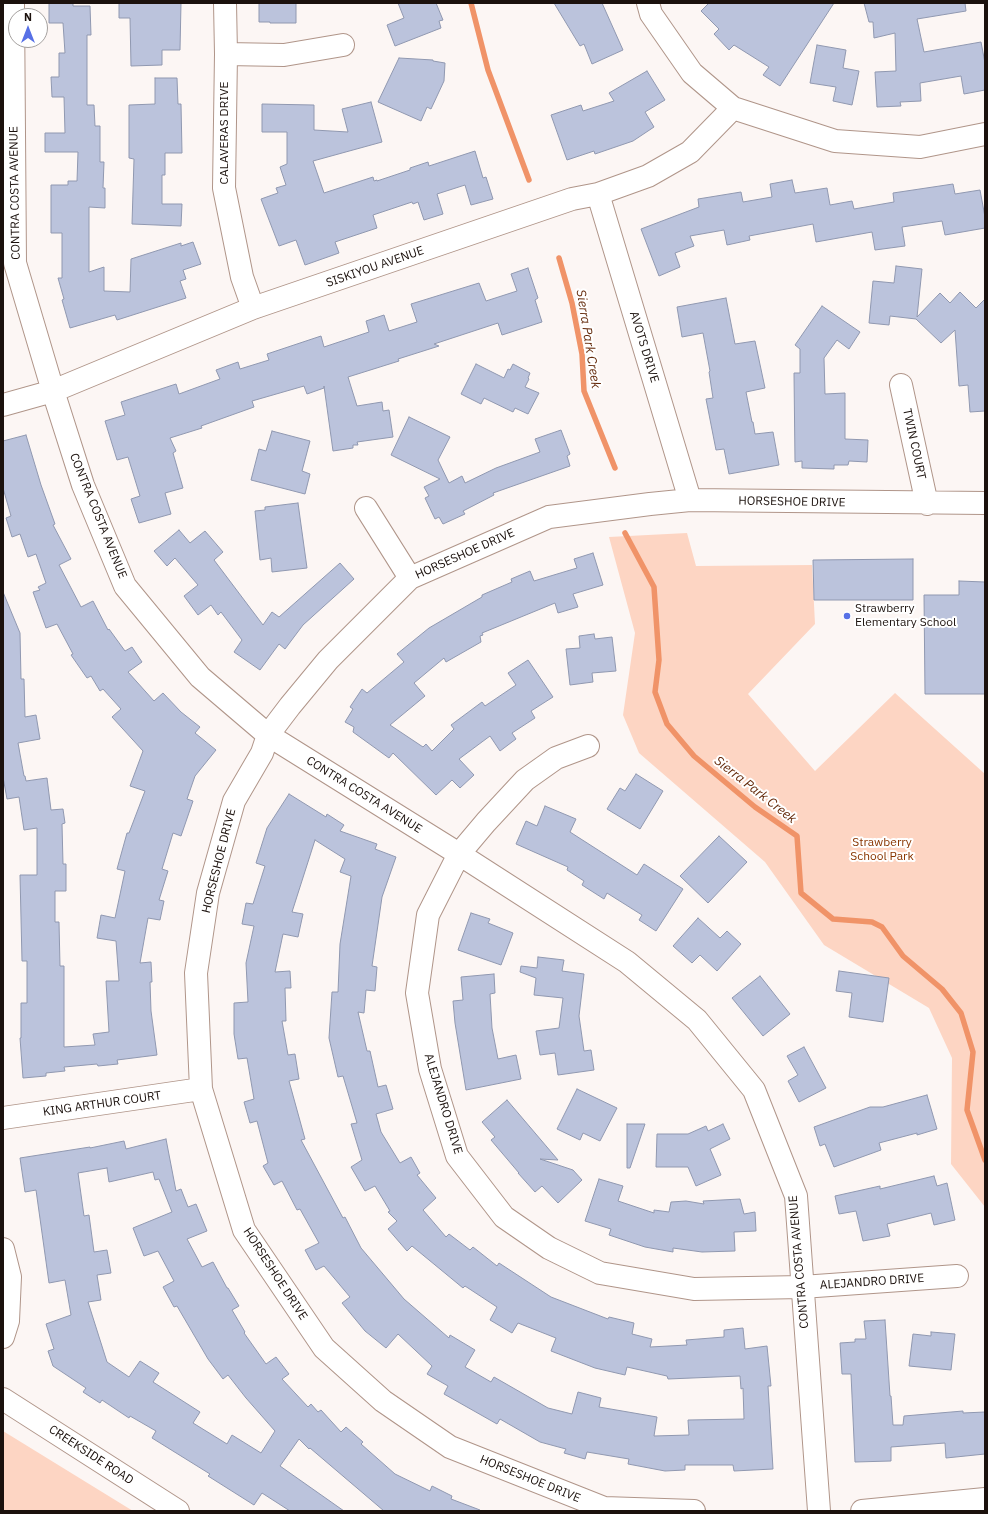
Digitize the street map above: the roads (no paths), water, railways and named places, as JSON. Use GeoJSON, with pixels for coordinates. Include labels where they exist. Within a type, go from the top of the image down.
{"type":"FeatureCollection","features":[{"type":"Feature","properties":{"kind":"street","name":"CONTRA COSTA AVENUE"},"geometry":{"type":"LineString","coordinates":[[14,3],[15,263],[83,485],[125,586],[200,677],[268,735],[459,854],[627,962],[697,1020],[754,1090],[796,1196],[819,1511]]}},
{"type":"Feature","properties":{"kind":"street","name":"CALAVERAS DRIVE"},"geometry":{"type":"LineString","coordinates":[[225,3],[226,54],[224,188],[242,277],[253,308]]}},
{"type":"Feature","properties":{"kind":"street"},"geometry":{"type":"LineString","coordinates":[[648,3],[651,14],[692,72],[733,108],[835,140],[920,147],[985,134]]}},
{"type":"Feature","properties":{"kind":"street"},"geometry":{"type":"LineString","coordinates":[[226,54],[284,55],[343,45]]}},
{"type":"Feature","properties":{"kind":"street","name":"SISKIYOU AVENUE"},"geometry":{"type":"LineString","coordinates":[[3,405],[53,391],[253,308],[572,200],[598,194],[648,176],[690,152],[733,108]]}},
{"type":"Feature","properties":{"kind":"street","name":"AVOTS DRIVE"},"geometry":{"type":"LineString","coordinates":[[598,194],[690,500]]}},
{"type":"Feature","properties":{"kind":"street","name":"TWIN COURT"},"geometry":{"type":"LineString","coordinates":[[901,385],[927,504]]}},
{"type":"Feature","properties":{"kind":"street","name":"HORSESHOE DRIVE"},"geometry":{"type":"LineString","coordinates":[[694,1511],[604,1510],[450,1447],[383,1401],[324,1348],[244,1230],[201,1089],[196,973],[208,893],[234,801],[262,753],[268,735],[328,660],[410,578],[549,517],[690,500],[927,504],[985,503]]}},
{"type":"Feature","properties":{"kind":"street"},"geometry":{"type":"LineString","coordinates":[[366,508],[410,578]]}},
{"type":"Feature","properties":{"kind":"street","name":"ALEJANDRO DRIVE"},"geometry":{"type":"LineString","coordinates":[[588,746],[556,758],[525,780],[459,854],[428,915],[417,993],[430,1069],[457,1156],[504,1217],[549,1248],[600,1273],[694,1289],[802,1287],[957,1276]]}},
{"type":"Feature","properties":{"kind":"street","name":"KING ARTHUR COURT"},"geometry":{"type":"LineString","coordinates":[[3,1118],[201,1089]]}},
{"type":"Feature","properties":{"kind":"street"},"geometry":{"type":"LineString","coordinates":[[3,1250],[10,1277],[8,1321],[3,1337]]}},
{"type":"Feature","properties":{"kind":"street","name":"CREEKSIDE ROAD"},"geometry":{"type":"LineString","coordinates":[[3,1399],[178,1511]]}},
{"type":"Feature","properties":{"kind":"street"},"geometry":{"type":"LineString","coordinates":[[862,1511],[985,1499]]}},
{"type":"Feature","properties":{"kind":"waterway","name":"Sierra Park Creek"},"geometry":{"type":"LineString","coordinates":[[471,3],[488,70],[529,180]]}},
{"type":"Feature","properties":{"kind":"waterway","name":"Sierra Park Creek"},"geometry":{"type":"LineString","coordinates":[[559,258],[572,303],[582,354],[584,391],[615,468]]}},
{"type":"Feature","properties":{"kind":"waterway","name":"Sierra Park Creek"},"geometry":{"type":"LineString","coordinates":[[625,533],[654,587],[659,660],[655,692],[667,724],[694,756],[755,807],[797,836],[801,893],[833,919],[872,922],[882,927],[903,956],[942,989],[961,1013],[973,1052],[967,1110],[985,1160]]}},
{"type":"Feature","properties":{"kind":"place","name":"Strawberry Elementary School"},"geometry":{"type":"Point","coordinates":[847,616]}},
{"type":"Feature","properties":{"kind":"park label","name":"Strawberry School Park"},"geometry":{"type":"Point","coordinates":[882,850]}}]}
